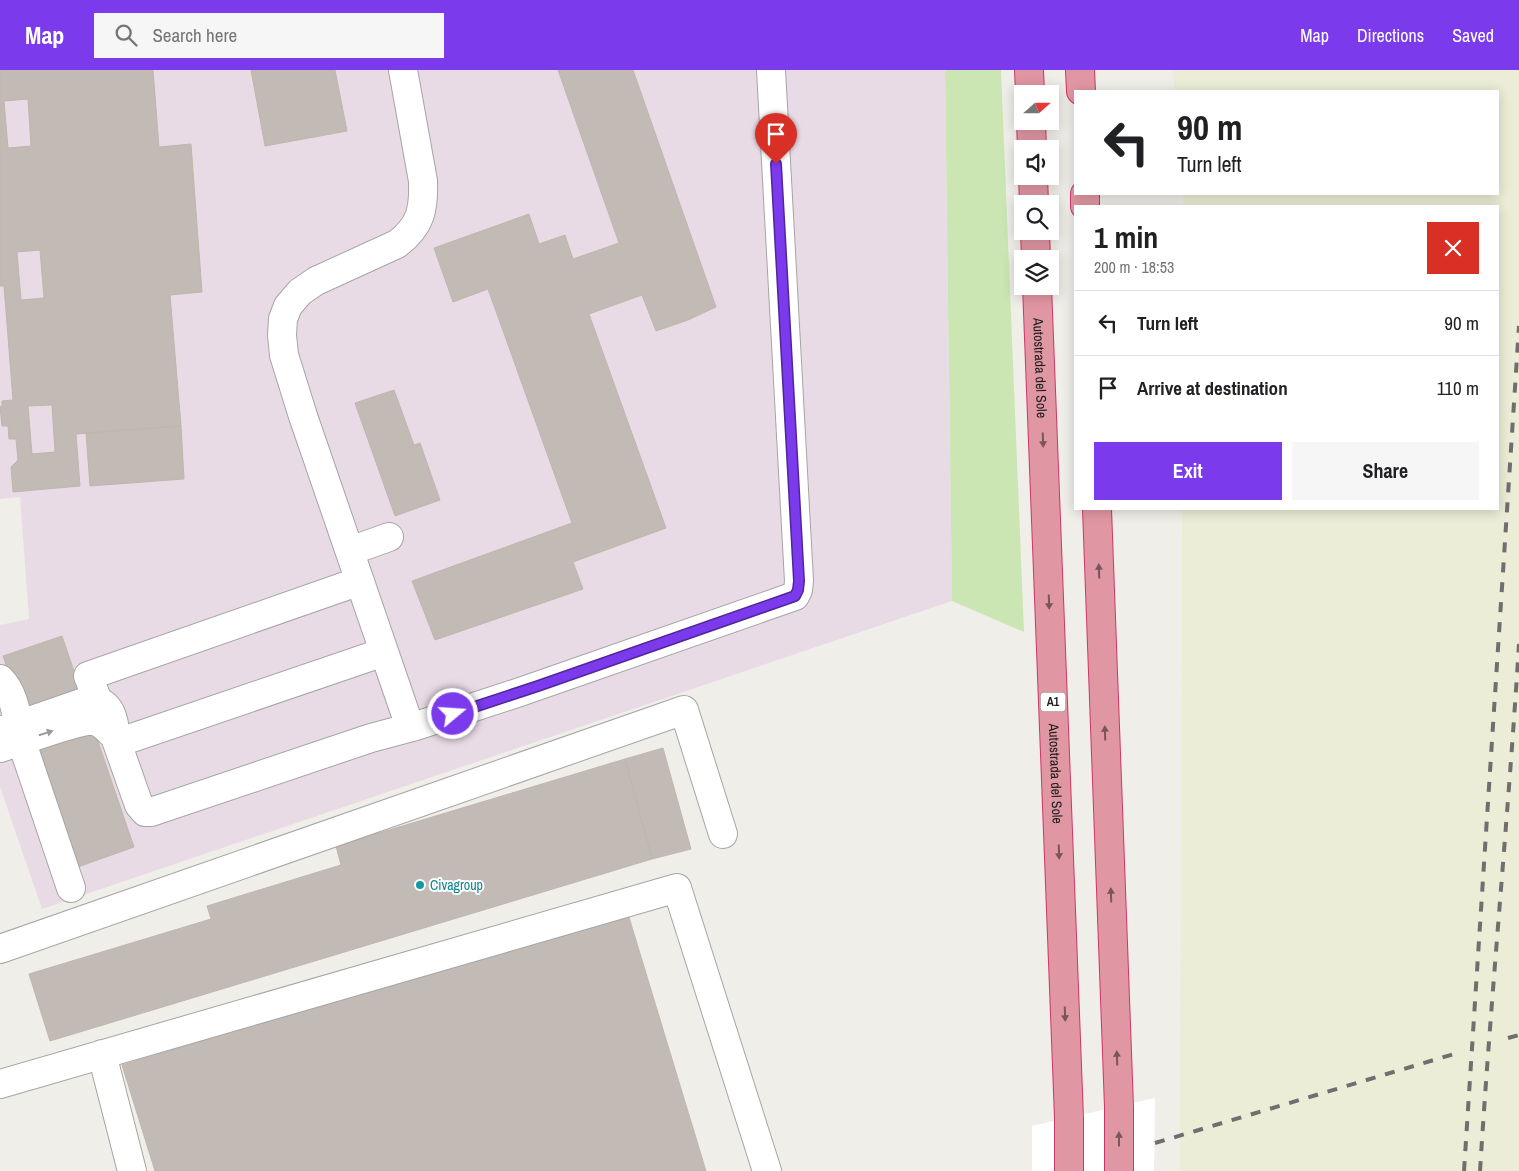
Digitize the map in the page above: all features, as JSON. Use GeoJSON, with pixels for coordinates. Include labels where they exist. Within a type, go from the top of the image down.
{"type":"FeatureCollection","features":[{"type":"Feature","properties":{"kind":"highway"},"geometry":{"type":"LineString","coordinates":[[1029,70],[1030,85]]}},
{"type":"Feature","properties":{"kind":"highway"},"geometry":{"type":"LineString","coordinates":[[1080,70],[1081,90]]}},
{"type":"Feature","properties":{"kind":"highway","name":"Autostrada del Sole"},"geometry":{"type":"LineString","coordinates":[[1037,295],[1069,1118],[1069,1171]]}},
{"type":"Feature","properties":{"kind":"highway"},"geometry":{"type":"LineString","coordinates":[[1096,510],[1119,1106],[1119,1171]]}},
{"type":"Feature","properties":{"kind":"lane"},"geometry":{"type":"LineString","coordinates":[[403,70],[423,181],[424,197],[422,212],[408,236],[398,244],[316,280],[300,292],[288,306],[283,320],[284,355],[410,727]]}},
{"type":"Feature","properties":{"kind":"lane"},"geometry":{"type":"LineString","coordinates":[[9,737],[90,700],[98,702],[108,708],[111,713],[115,724],[116,740],[139,805],[145,812],[151,812],[362,741],[529,689],[795,596],[799,581],[771,70]]}},
{"type":"Feature","properties":{"kind":"lane"},"geometry":{"type":"LineString","coordinates":[[350,551],[389,537]]}},
{"type":"Feature","properties":{"kind":"lane"},"geometry":{"type":"LineString","coordinates":[[98,702],[88,676],[360,581]]}},
{"type":"Feature","properties":{"kind":"lane"},"geometry":{"type":"LineString","coordinates":[[116,740],[384,652]]}},
{"type":"Feature","properties":{"kind":"lane"},"geometry":{"type":"LineString","coordinates":[[0,679],[6,686],[17,716],[9,737]]}},
{"type":"Feature","properties":{"kind":"lane"},"geometry":{"type":"LineString","coordinates":[[0,697],[8,719],[9,737],[70,888]]}},
{"type":"Feature","properties":{"kind":"lane"},"geometry":{"type":"LineString","coordinates":[[0,949],[684,710],[723,834]]}},
{"type":"Feature","properties":{"kind":"lane"},"geometry":{"type":"LineString","coordinates":[[9,737],[79,722],[93,721],[103,725],[116,740]]}},
{"type":"Feature","properties":{"kind":"lane"},"geometry":{"type":"LineString","coordinates":[[0,1084],[677,888],[766,1171]]}},
{"type":"Feature","properties":{"kind":"lane"},"geometry":{"type":"LineString","coordinates":[[102,1054],[132,1171]]}},
{"type":"Feature","properties":{"kind":"shaded area"},"geometry":{"type":"Polygon","coordinates":[[[0,70],[945,70],[952,601],[42,909],[0,787],[0,625],[29,619],[20,497],[0,499],[0,70]]]}},
{"type":"Feature","properties":{"kind":"green space"},"geometry":{"type":"Polygon","coordinates":[[[945,70],[1001,70],[1024,632],[952,601],[945,70]]]}},
{"type":"Feature","properties":{"kind":"green space"},"geometry":{"type":"Polygon","coordinates":[[[1172,70],[1519,70],[1519,1171],[1180,1171],[1182,510],[1499,510],[1499,205],[1183,205],[1183,195],[1499,195],[1499,90],[1175,90],[1172,70]]]}},
{"type":"Feature","properties":{"kind":"pier"},"geometry":{"type":"Polygon","coordinates":[[[1155,1098],[1154,1171],[1032,1171],[1032,1126],[1155,1098]]]}},
{"type":"Feature","properties":{"kind":"building"},"geometry":{"type":"Polygon","coordinates":[[[0,70],[153,70],[159,147],[191,144],[202,292],[170,295],[181,426],[76,434],[80,486],[13,492],[11,467],[18,460],[16,439],[9,439],[8,426],[2,426],[0,407],[2,406],[2,401],[13,400],[4,286],[0,286],[0,70]],[[28,99],[4,101],[8,148],[31,146],[28,99]],[[40,250],[17,252],[21,300],[44,298],[40,250]],[[52,405],[28,406],[32,454],[55,452],[52,405]]]}},
{"type":"Feature","properties":{"kind":"building"},"geometry":{"type":"Polygon","coordinates":[[[251,70],[335,70],[347,131],[265,146],[251,70]]]}},
{"type":"Feature","properties":{"kind":"building"},"geometry":{"type":"Polygon","coordinates":[[[558,70],[633,70],[716,307],[688,320],[656,331],[642,295],[589,314],[666,528],[573,562],[583,589],[435,640],[412,581],[572,523],[488,289],[453,302],[434,248],[529,214],[539,244],[565,235],[573,259],[619,243],[558,70]]]}},
{"type":"Feature","properties":{"kind":"building"},"geometry":{"type":"Polygon","coordinates":[[[394,390],[414,445],[420,443],[440,500],[395,516],[355,403],[394,390]]]}},
{"type":"Feature","properties":{"kind":"building"},"geometry":{"type":"Polygon","coordinates":[[[181,426],[184,479],[90,486],[86,433],[181,426]]]}},
{"type":"Feature","properties":{"kind":"building"},"geometry":{"type":"Polygon","coordinates":[[[62,636],[134,847],[75,868],[3,656],[62,636]]]}},
{"type":"Feature","properties":{"kind":"building"},"geometry":{"type":"Polygon","coordinates":[[[663,748],[691,849],[652,859],[625,759],[663,748]]]}},
{"type":"Feature","properties":{"kind":"building","name":"Civagroup"},"geometry":{"type":"Polygon","coordinates":[[[625,759],[652,859],[50,1041],[29,974],[211,919],[207,906],[341,865],[336,846],[625,759]]]}},
{"type":"Feature","properties":{"kind":"building"},"geometry":{"type":"Polygon","coordinates":[[[628,914],[706,1171],[155,1171],[122,1065],[628,914]]]}},
{"type":"Feature","properties":{"kind":"railway"},"geometry":{"type":"LineString","coordinates":[[1464,1171],[1519,326]]}},
{"type":"Feature","properties":{"kind":"railway"},"geometry":{"type":"LineString","coordinates":[[1480,1171],[1519,644]]}},
{"type":"Feature","properties":{"kind":"railway"},"geometry":{"type":"LineString","coordinates":[[1508,1038],[1519,1035]]}},
{"type":"Feature","properties":{"kind":"railway"},"geometry":{"type":"LineString","coordinates":[[1155,1143],[1454,1054]]}},
{"type":"Feature","properties":{"kind":"place","name":"Civagroup"},"geometry":{"type":"Point","coordinates":[420,885]}},
{"type":"Feature","properties":{"kind":"route"},"geometry":{"type":"LineString","coordinates":[[453,714],[795,596],[799,581],[776,164]]}}]}
